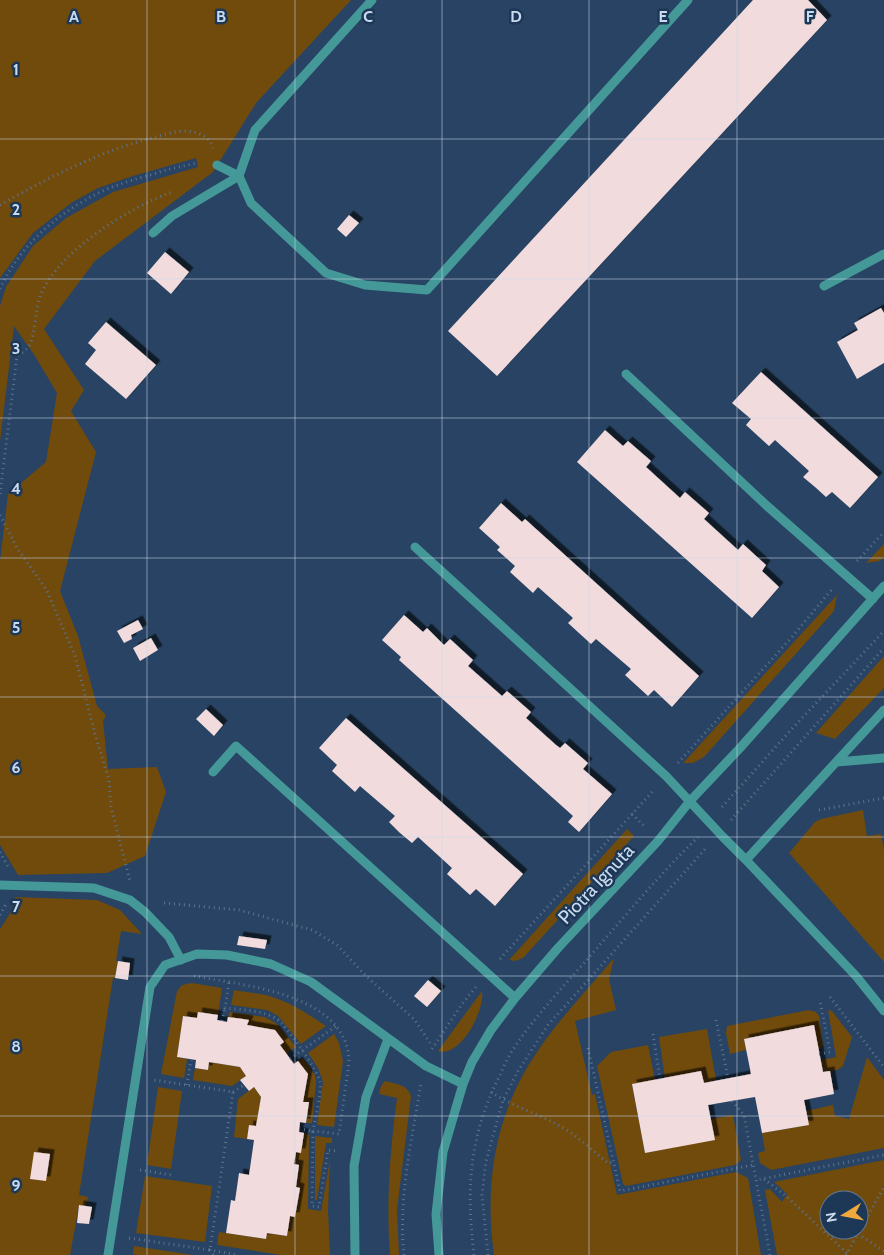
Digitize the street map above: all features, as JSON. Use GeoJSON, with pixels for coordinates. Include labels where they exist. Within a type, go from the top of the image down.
{"type":"FeatureCollection","features":[{"type":"Feature","properties":{"kind":"street"},"geometry":{"type":"LineString","coordinates":[[153,233],[172,216],[239,176],[255,130],[372,0]]}},
{"type":"Feature","properties":{"kind":"street"},"geometry":{"type":"LineString","coordinates":[[216,165],[239,176],[251,203],[326,273],[365,285],[427,290],[688,0]]}},
{"type":"Feature","properties":{"kind":"street"},"geometry":{"type":"LineString","coordinates":[[824,286],[884,254]]}},
{"type":"Feature","properties":{"kind":"street"},"geometry":{"type":"LineString","coordinates":[[626,374],[766,505],[845,573],[872,599]]}},
{"type":"Feature","properties":{"kind":"street"},"geometry":{"type":"LineString","coordinates":[[415,547],[666,776],[719,834],[856,976],[884,1011]]}},
{"type":"Feature","properties":{"kind":"street","name":"Piotra Ignuta"},"geometry":{"type":"LineString","coordinates":[[439,1255],[436,1214],[442,1152],[462,1084],[490,1030],[515,998],[601,900],[658,841],[690,801],[740,748],[884,586]]}},
{"type":"Feature","properties":{"kind":"street"},"geometry":{"type":"LineString","coordinates":[[746,860],[884,710]]}},
{"type":"Feature","properties":{"kind":"street"},"geometry":{"type":"LineString","coordinates":[[213,772],[236,746],[515,998]]}},
{"type":"Feature","properties":{"kind":"street"},"geometry":{"type":"LineString","coordinates":[[836,762],[884,758]]}},
{"type":"Feature","properties":{"kind":"street"},"geometry":{"type":"LineString","coordinates":[[0,885],[94,888],[130,900],[169,936],[181,960]]}},
{"type":"Feature","properties":{"kind":"street"},"geometry":{"type":"LineString","coordinates":[[108,1255],[150,987],[165,966],[196,954],[227,954],[271,964],[311,982],[426,1066],[462,1084]]}},
{"type":"Feature","properties":{"kind":"street"},"geometry":{"type":"LineString","coordinates":[[355,1255],[354,1166],[366,1097],[388,1039]]}},
{"type":"Feature","properties":{"kind":"path"},"geometry":{"type":"LineString","coordinates":[[0,205],[78,164],[132,143],[178,131],[188,131],[204,135],[210,140],[214,152]]}},
{"type":"Feature","properties":{"kind":"path"},"geometry":{"type":"LineString","coordinates":[[0,289],[17,258],[38,234],[68,210],[89,197],[118,185],[182,166],[200,163]]}},
{"type":"Feature","properties":{"kind":"path"},"geometry":{"type":"LineString","coordinates":[[0,494],[17,356],[29,347],[41,294],[58,266],[86,241],[118,218],[159,196],[173,191]]}},
{"type":"Feature","properties":{"kind":"path"},"geometry":{"type":"LineString","coordinates":[[0,515],[17,548],[46,589],[75,656],[95,734],[110,780],[111,807],[125,858],[130,885],[130,900],[239,910],[312,930],[337,944],[366,976],[414,1019],[433,1048]]}},
{"type":"Feature","properties":{"kind":"path"},"geometry":{"type":"LineString","coordinates":[[497,961],[792,637],[845,573],[884,532]]}},
{"type":"Feature","properties":{"kind":"path"},"geometry":{"type":"LineString","coordinates":[[718,812],[788,732],[884,631]]}},
{"type":"Feature","properties":{"kind":"path"},"geometry":{"type":"LineString","coordinates":[[488,1255],[482,1194],[486,1161],[503,1100],[529,1052],[548,1024],[884,648]]}},
{"type":"Feature","properties":{"kind":"path"},"geometry":{"type":"LineString","coordinates":[[818,810],[884,798]]}},
{"type":"Feature","properties":{"kind":"path"},"geometry":{"type":"LineString","coordinates":[[632,814],[645,828]]}},
{"type":"Feature","properties":{"kind":"path"},"geometry":{"type":"LineString","coordinates":[[474,1255],[470,1227],[469,1190],[473,1152],[491,1092],[513,1049],[553,998],[677,857],[698,837]]}},
{"type":"Feature","properties":{"kind":"path"},"geometry":{"type":"LineString","coordinates":[[672,853],[677,857]]}},
{"type":"Feature","properties":{"kind":"path"},"geometry":{"type":"LineString","coordinates":[[189,976],[268,989],[288,995],[331,1020],[346,1041],[349,1052],[337,1151],[328,1150],[319,1207],[312,1206],[313,1131],[321,1084],[318,1073],[279,1020],[266,1014],[224,1008]]}},
{"type":"Feature","properties":{"kind":"path"},"geometry":{"type":"LineString","coordinates":[[222,1021],[229,982]]}},
{"type":"Feature","properties":{"kind":"path"},"geometry":{"type":"LineString","coordinates":[[430,1053],[462,1004],[480,982]]}},
{"type":"Feature","properties":{"kind":"path"},"geometry":{"type":"LineString","coordinates":[[830,997],[884,1067]]}},
{"type":"Feature","properties":{"kind":"path"},"geometry":{"type":"LineString","coordinates":[[819,1054],[830,1052],[820,1001]]}},
{"type":"Feature","properties":{"kind":"path"},"geometry":{"type":"LineString","coordinates":[[716,1020],[728,1078]]}},
{"type":"Feature","properties":{"kind":"path"},"geometry":{"type":"LineString","coordinates":[[290,1059],[336,1026]]}},
{"type":"Feature","properties":{"kind":"path"},"geometry":{"type":"LineString","coordinates":[[653,1034],[660,1079]]}},
{"type":"Feature","properties":{"kind":"path"},"geometry":{"type":"LineString","coordinates":[[588,1048],[620,1191],[753,1164]]}},
{"type":"Feature","properties":{"kind":"path"},"geometry":{"type":"LineString","coordinates":[[187,1085],[191,1060]]}},
{"type":"Feature","properties":{"kind":"path"},"geometry":{"type":"LineString","coordinates":[[152,1089],[155,1071]]}},
{"type":"Feature","properties":{"kind":"path"},"geometry":{"type":"LineString","coordinates":[[404,1255],[403,1194],[422,1078]]}},
{"type":"Feature","properties":{"kind":"path"},"geometry":{"type":"LineString","coordinates":[[154,1080],[233,1092],[244,1085]]}},
{"type":"Feature","properties":{"kind":"path"},"geometry":{"type":"LineString","coordinates":[[213,1255],[210,1250],[233,1092]]}},
{"type":"Feature","properties":{"kind":"path"},"geometry":{"type":"LineString","coordinates":[[491,1092],[503,1100],[559,1125],[608,1163],[615,1162]]}},
{"type":"Feature","properties":{"kind":"path"},"geometry":{"type":"LineString","coordinates":[[732,1101],[744,1115],[770,1255]]}},
{"type":"Feature","properties":{"kind":"path"},"geometry":{"type":"LineString","coordinates":[[299,1129],[339,1134]]}},
{"type":"Feature","properties":{"kind":"path"},"geometry":{"type":"LineString","coordinates":[[756,1180],[884,1155]]}},
{"type":"Feature","properties":{"kind":"path"},"geometry":{"type":"LineString","coordinates":[[141,1161],[139,1170],[171,1174]]}},
{"type":"Feature","properties":{"kind":"path"},"geometry":{"type":"LineString","coordinates":[[764,1179],[785,1195],[847,1254],[855,1240]]}},
{"type":"Feature","properties":{"kind":"path"},"geometry":{"type":"LineString","coordinates":[[869,1214],[884,1187]]}},
{"type":"Feature","properties":{"kind":"path"},"geometry":{"type":"LineString","coordinates":[[130,1228],[128,1238],[238,1255]]}},
{"type":"Feature","properties":{"kind":"path"},"geometry":{"type":"LineString","coordinates":[[868,1240],[884,1250]]}},
{"type":"Feature","properties":{"kind":"shaded area"},"geometry":{"type":"Polygon","coordinates":[[[0,0],[351,0],[256,103],[213,172],[95,261],[44,329],[84,390],[71,411],[96,452],[60,591],[78,636],[97,706],[106,715],[103,721],[108,769],[157,767],[166,792],[145,856],[107,873],[18,875],[0,845],[0,561],[8,494],[46,462],[57,393],[14,326],[0,441],[0,306],[6,287],[33,246],[66,218],[113,192],[198,167],[196,158],[98,188],[71,203],[33,233],[0,278],[0,0]]]}},
{"type":"Feature","properties":{"kind":"shaded area"},"geometry":{"type":"Polygon","coordinates":[[[884,544],[884,557],[879,561],[866,563],[884,544]]]}},
{"type":"Feature","properties":{"kind":"shaded area"},"geometry":{"type":"Polygon","coordinates":[[[837,595],[834,611],[704,757],[693,763],[683,763],[837,595]]]}},
{"type":"Feature","properties":{"kind":"shaded area"},"geometry":{"type":"Polygon","coordinates":[[[884,656],[884,688],[835,739],[816,733],[884,656]]]}},
{"type":"Feature","properties":{"kind":"shaded area"},"geometry":{"type":"Polygon","coordinates":[[[863,810],[867,836],[881,834],[884,850],[884,962],[789,853],[815,822],[863,810]]]}},
{"type":"Feature","properties":{"kind":"shaded area"},"geometry":{"type":"Polygon","coordinates":[[[627,829],[634,836],[523,958],[515,961],[509,960],[627,829]]]}},
{"type":"Feature","properties":{"kind":"shaded area"},"geometry":{"type":"Polygon","coordinates":[[[15,897],[97,900],[120,910],[142,934],[121,931],[116,961],[118,961],[115,978],[113,978],[79,1195],[88,1197],[86,1206],[79,1206],[70,1255],[0,1255],[0,929],[11,912],[15,897]]]}},
{"type":"Feature","properties":{"kind":"shaded area"},"geometry":{"type":"Polygon","coordinates":[[[614,958],[609,979],[616,1010],[575,1021],[592,1095],[595,1094],[617,1195],[736,1172],[748,1178],[761,1255],[494,1255],[491,1228],[492,1175],[502,1124],[511,1100],[537,1052],[564,1016],[614,958]]]}},
{"type":"Feature","properties":{"kind":"shaded area"},"geometry":{"type":"Polygon","coordinates":[[[192,983],[222,988],[218,1015],[198,1012],[197,1018],[183,1016],[177,1057],[187,1059],[184,1078],[161,1074],[177,991],[182,985],[192,983]]]}},
{"type":"Feature","properties":{"kind":"shaded area"},"geometry":{"type":"Polygon","coordinates":[[[234,990],[266,995],[290,1004],[326,1026],[301,1044],[278,1016],[267,1010],[231,1005],[234,990]]]}},
{"type":"Feature","properties":{"kind":"shaded area"},"geometry":{"type":"Polygon","coordinates":[[[482,991],[480,1009],[470,1031],[455,1047],[447,1051],[438,1051],[482,991]]]}},
{"type":"Feature","properties":{"kind":"shaded area"},"geometry":{"type":"Polygon","coordinates":[[[809,1010],[816,1012],[819,1016],[823,1045],[818,1051],[814,1025],[744,1039],[746,1050],[730,1054],[726,1033],[727,1026],[809,1010]]]}},
{"type":"Feature","properties":{"kind":"shaded area"},"geometry":{"type":"Polygon","coordinates":[[[828,1010],[832,1011],[852,1037],[843,1066],[837,1070],[823,1072],[821,1060],[836,1057],[828,1010]]]}},
{"type":"Feature","properties":{"kind":"shaded area"},"geometry":{"type":"Polygon","coordinates":[[[230,1012],[265,1017],[277,1024],[296,1047],[286,1054],[280,1045],[284,1042],[275,1030],[247,1025],[248,1020],[228,1017],[230,1012]]]}},
{"type":"Feature","properties":{"kind":"shaded area"},"geometry":{"type":"Polygon","coordinates":[[[707,1029],[716,1080],[704,1083],[701,1071],[665,1078],[659,1037],[707,1029]]]}},
{"type":"Feature","properties":{"kind":"shaded area"},"geometry":{"type":"Polygon","coordinates":[[[334,1034],[339,1043],[343,1061],[334,1127],[317,1125],[323,1082],[318,1068],[308,1053],[334,1034]]]}},
{"type":"Feature","properties":{"kind":"shaded area"},"geometry":{"type":"Polygon","coordinates":[[[648,1045],[655,1080],[632,1085],[645,1153],[714,1139],[711,1119],[733,1115],[741,1160],[735,1165],[626,1186],[623,1184],[597,1066],[611,1052],[648,1045]]]}},
{"type":"Feature","properties":{"kind":"shaded area"},"geometry":{"type":"Polygon","coordinates":[[[867,1057],[884,1080],[884,1148],[771,1170],[760,1163],[758,1153],[765,1151],[762,1133],[808,1125],[806,1111],[833,1105],[835,1116],[849,1119],[867,1057]]]}},
{"type":"Feature","properties":{"kind":"shaded area"},"geometry":{"type":"Polygon","coordinates":[[[303,1058],[315,1075],[316,1082],[312,1123],[306,1123],[309,1103],[303,1102],[308,1074],[298,1061],[303,1058]]]}},
{"type":"Feature","properties":{"kind":"shaded area"},"geometry":{"type":"Polygon","coordinates":[[[209,1062],[240,1067],[246,1076],[232,1086],[193,1080],[195,1068],[208,1070],[209,1062]]]}},
{"type":"Feature","properties":{"kind":"shaded area"},"geometry":{"type":"Polygon","coordinates":[[[385,1081],[404,1087],[411,1096],[397,1210],[399,1255],[390,1255],[388,1216],[397,1098],[379,1094],[381,1086],[385,1081]]]}},
{"type":"Feature","properties":{"kind":"shaded area"},"geometry":{"type":"Polygon","coordinates":[[[158,1087],[182,1091],[171,1169],[147,1165],[158,1087]]]}},
{"type":"Feature","properties":{"kind":"shaded area"},"geometry":{"type":"Polygon","coordinates":[[[254,1087],[261,1097],[256,1126],[249,1126],[247,1139],[234,1137],[238,1099],[254,1087]]]}},
{"type":"Feature","properties":{"kind":"shaded area"},"geometry":{"type":"Polygon","coordinates":[[[304,1133],[309,1135],[308,1209],[321,1211],[330,1160],[328,1210],[330,1255],[281,1255],[217,1245],[219,1232],[266,1239],[267,1233],[287,1236],[290,1217],[295,1216],[300,1188],[296,1187],[299,1165],[294,1164],[296,1152],[301,1153],[304,1133]]]}},
{"type":"Feature","properties":{"kind":"shaded area"},"geometry":{"type":"Polygon","coordinates":[[[315,1136],[332,1138],[332,1143],[326,1143],[317,1200],[315,1200],[315,1136]]]}},
{"type":"Feature","properties":{"kind":"shaded area"},"geometry":{"type":"Polygon","coordinates":[[[884,1160],[884,1255],[777,1255],[765,1190],[770,1189],[782,1202],[787,1194],[774,1182],[884,1160]]]}},
{"type":"Feature","properties":{"kind":"shaded area"},"geometry":{"type":"Polygon","coordinates":[[[145,1176],[212,1186],[205,1242],[136,1233],[145,1176]]]}},
{"type":"Feature","properties":{"kind":"shaded area"},"geometry":{"type":"Polygon","coordinates":[[[134,1246],[193,1255],[136,1255],[133,1254],[134,1246]]]}},
{"type":"Feature","properties":{"kind":"building"},"geometry":{"type":"Polygon","coordinates":[[[753,0],[808,0],[827,20],[497,376],[448,331],[753,0]]]}},
{"type":"Feature","properties":{"kind":"building"},"geometry":{"type":"Polygon","coordinates":[[[349,215],[359,223],[346,237],[337,229],[349,215]]]}},
{"type":"Feature","properties":{"kind":"building"},"geometry":{"type":"Polygon","coordinates":[[[165,252],[189,272],[171,294],[147,273],[165,252]]]}},
{"type":"Feature","properties":{"kind":"building"},"geometry":{"type":"Polygon","coordinates":[[[881,308],[884,313],[884,363],[857,379],[837,342],[858,330],[854,323],[881,308]]]}},
{"type":"Feature","properties":{"kind":"building"},"geometry":{"type":"Polygon","coordinates":[[[106,322],[156,365],[126,399],[85,364],[96,350],[88,343],[106,322]]]}},
{"type":"Feature","properties":{"kind":"building"},"geometry":{"type":"Polygon","coordinates":[[[761,372],[878,477],[850,508],[832,492],[826,497],[803,477],[809,471],[775,440],[769,446],[746,425],[751,419],[732,403],[761,372]]]}},
{"type":"Feature","properties":{"kind":"building"},"geometry":{"type":"Polygon","coordinates":[[[605,430],[623,446],[628,441],[651,461],[646,467],[680,498],[685,492],[709,513],[704,519],[738,550],[743,544],[766,565],[762,571],[779,587],[752,618],[577,462],[605,430]]]}},
{"type":"Feature","properties":{"kind":"building"},"geometry":{"type":"Polygon","coordinates":[[[501,503],[522,522],[525,519],[699,676],[672,707],[654,690],[648,696],[625,675],[631,669],[596,639],[591,644],[568,623],[573,618],[538,587],[533,593],[510,572],[515,566],[497,550],[500,547],[479,528],[501,503]]]}},
{"type":"Feature","properties":{"kind":"building"},"geometry":{"type":"Polygon","coordinates":[[[404,615],[423,632],[427,628],[444,645],[450,639],[473,660],[468,666],[502,696],[507,691],[531,712],[526,718],[556,745],[560,748],[565,743],[588,763],[583,769],[612,794],[579,832],[568,822],[573,816],[399,660],[401,657],[382,640],[404,615]]]}},
{"type":"Feature","properties":{"kind":"building"},"geometry":{"type":"Polygon","coordinates":[[[138,620],[143,629],[131,635],[132,639],[124,643],[117,631],[138,620]]]}},
{"type":"Feature","properties":{"kind":"building"},"geometry":{"type":"Polygon","coordinates":[[[151,638],[158,650],[140,661],[133,648],[151,638]]]}},
{"type":"Feature","properties":{"kind":"building"},"geometry":{"type":"Polygon","coordinates":[[[206,709],[223,725],[214,736],[196,719],[206,709]]]}},
{"type":"Feature","properties":{"kind":"building"},"geometry":{"type":"Polygon","coordinates":[[[346,718],[523,874],[495,906],[476,889],[470,895],[447,874],[452,868],[418,837],[412,843],[389,822],[395,816],[360,786],[355,792],[332,771],[337,765],[319,748],[346,718]]]}},
{"type":"Feature","properties":{"kind":"building"},"geometry":{"type":"Polygon","coordinates":[[[239,936],[267,940],[265,949],[237,945],[239,936]]]}},
{"type":"Feature","properties":{"kind":"building"},"geometry":{"type":"Polygon","coordinates":[[[118,961],[130,963],[128,980],[115,978],[118,961]]]}},
{"type":"Feature","properties":{"kind":"building"},"geometry":{"type":"Polygon","coordinates":[[[428,980],[441,991],[427,1007],[414,996],[428,980]]]}},
{"type":"Feature","properties":{"kind":"building"},"geometry":{"type":"Polygon","coordinates":[[[198,1012],[218,1015],[217,1020],[227,1022],[228,1017],[249,1020],[247,1025],[275,1030],[284,1042],[280,1045],[294,1064],[298,1061],[308,1074],[303,1102],[309,1102],[306,1123],[300,1122],[299,1132],[304,1133],[301,1153],[296,1152],[294,1164],[299,1165],[296,1187],[300,1188],[295,1217],[290,1216],[287,1236],[267,1233],[266,1239],[226,1233],[231,1200],[235,1201],[239,1173],[249,1175],[254,1140],[247,1139],[249,1125],[256,1126],[261,1097],[254,1087],[249,1091],[240,1080],[246,1076],[240,1067],[209,1062],[208,1070],[195,1068],[196,1060],[177,1057],[183,1016],[197,1018],[198,1012]]]}},
{"type":"Feature","properties":{"kind":"building"},"geometry":{"type":"Polygon","coordinates":[[[814,1025],[823,1072],[830,1071],[834,1094],[804,1100],[809,1125],[762,1133],[755,1097],[708,1105],[715,1140],[645,1153],[632,1084],[701,1071],[704,1083],[751,1074],[744,1039],[814,1025]]]}},
{"type":"Feature","properties":{"kind":"building"},"geometry":{"type":"Polygon","coordinates":[[[34,1152],[50,1154],[46,1181],[30,1179],[34,1152]]]}},
{"type":"Feature","properties":{"kind":"building"},"geometry":{"type":"Polygon","coordinates":[[[79,1205],[92,1207],[89,1224],[77,1223],[79,1205]]]}}]}
